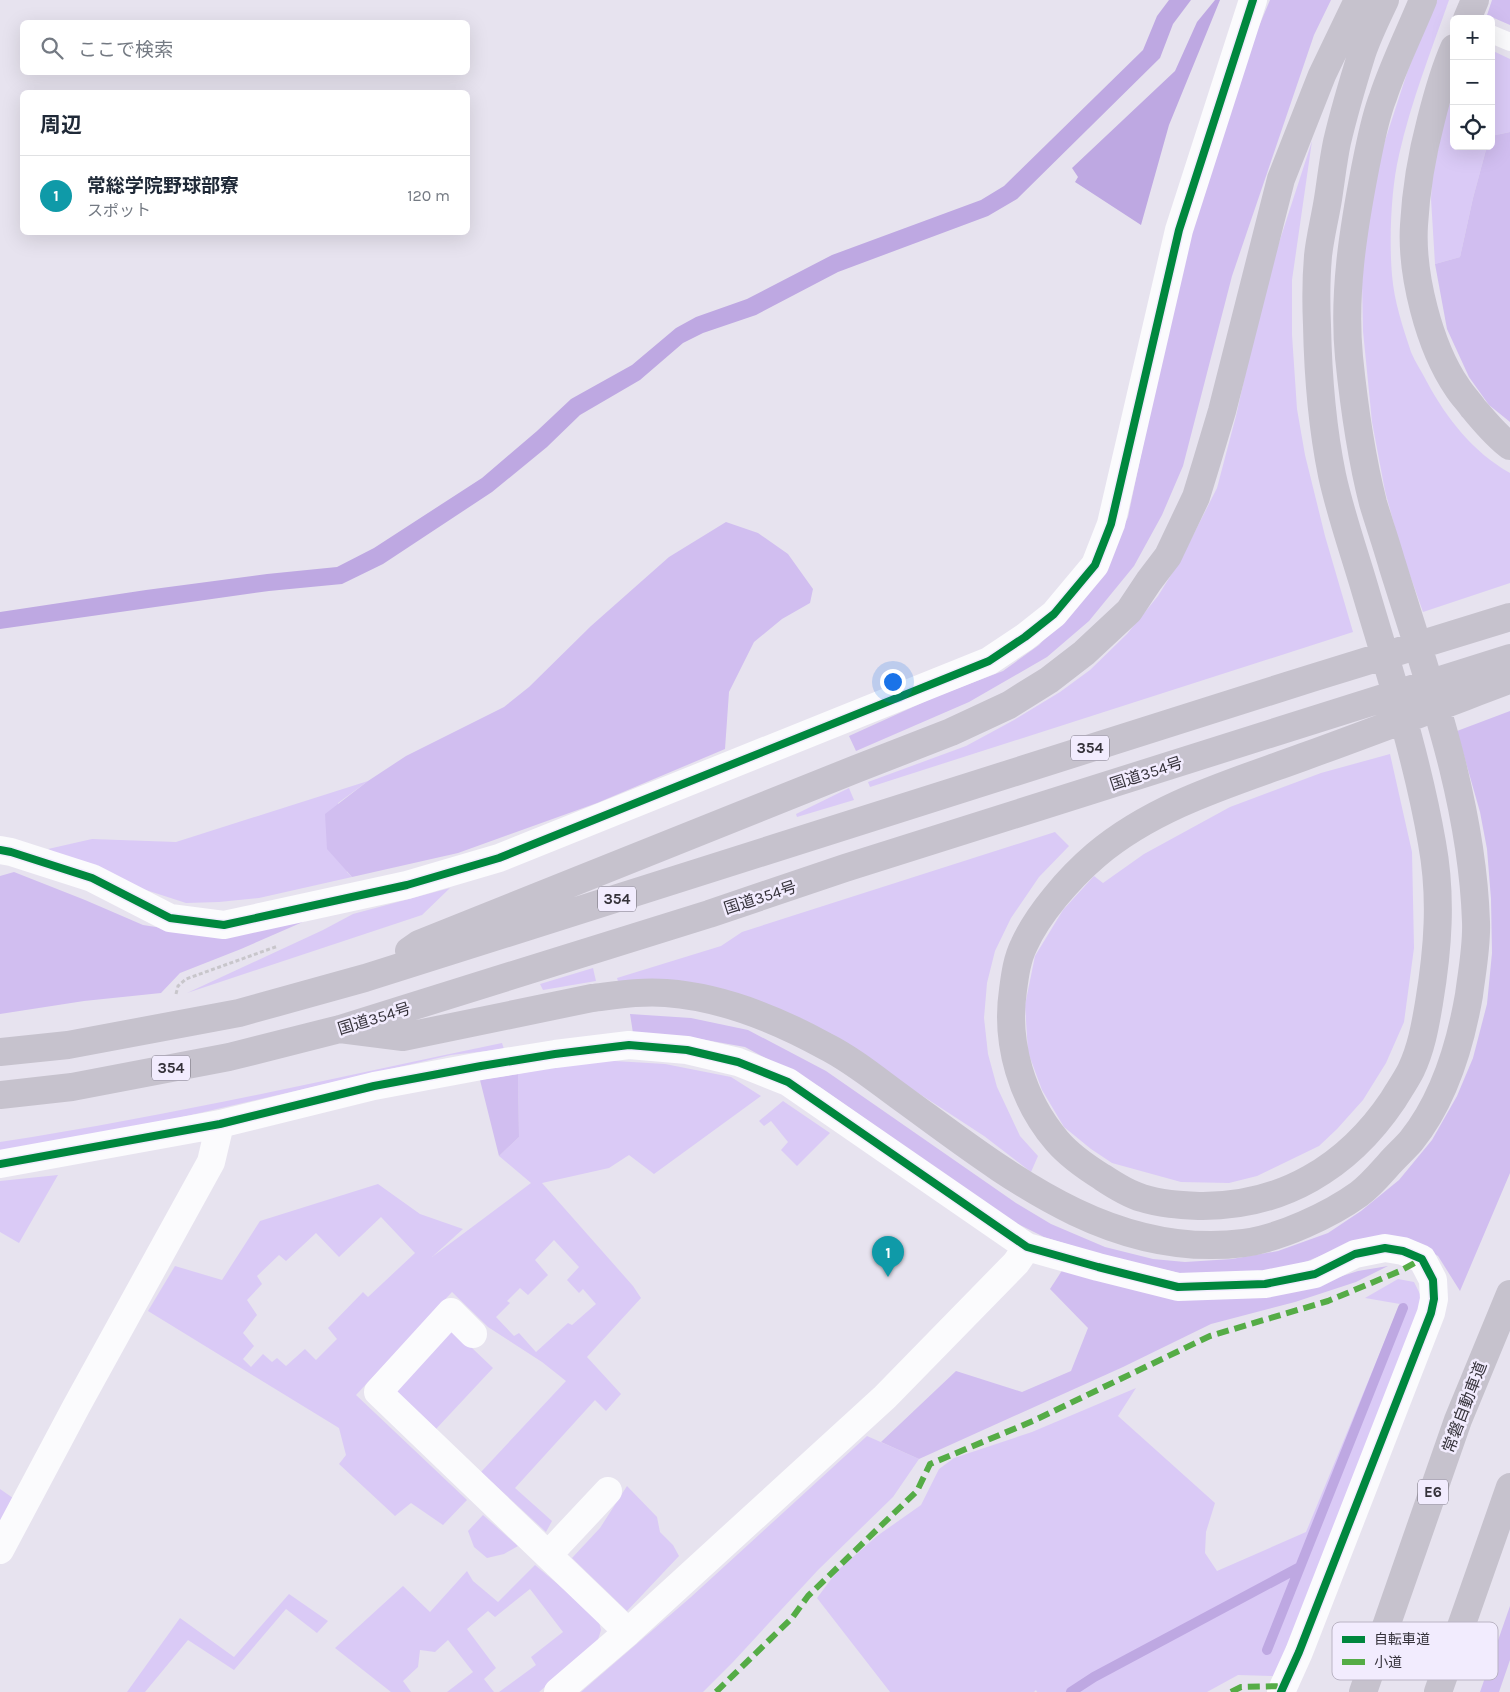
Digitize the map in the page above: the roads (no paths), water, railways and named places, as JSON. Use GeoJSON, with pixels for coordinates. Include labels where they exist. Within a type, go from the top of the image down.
{"type":"FeatureCollection","features":[{"type":"Feature","properties":{"kind":"highway"},"geometry":{"type":"LineString","coordinates":[[365,978],[419,944],[952,732],[1009,706],[1084,653],[1129,612],[1168,556],[1196,497],[1222,411],[1281,179],[1322,75],[1358,0]]}},
{"type":"Feature","properties":{"kind":"highway"},"geometry":{"type":"LineString","coordinates":[[1385,0],[1364,48],[1336,146],[1318,254],[1317,338],[1319,385],[1331,471],[1343,519],[1410,746],[1428,819],[1437,872],[1438,920],[1436,962],[1422,1040],[1409,1074],[1368,1134],[1341,1159],[1286,1192],[1226,1206],[1171,1204],[1141,1198],[1111,1183],[1085,1166],[1059,1143],[1041,1119],[1025,1090],[1016,1060],[1010,1029],[1011,1002],[1017,967],[1024,943],[1056,896],[1075,875],[1098,853],[1148,820],[1196,796],[1329,748],[1509,669]]}},
{"type":"Feature","properties":{"kind":"highway"},"geometry":{"type":"LineString","coordinates":[[340,1029],[403,1037],[592,998],[623,994],[665,993],[706,1000],[760,1015],[830,1048],[1016,1180],[1066,1208],[1136,1236],[1169,1243],[1209,1245],[1250,1242],[1296,1228],[1333,1211],[1363,1191],[1410,1142],[1426,1119],[1445,1083],[1466,1015],[1474,964],[1476,926],[1472,872],[1458,790],[1446,737],[1373,501],[1353,394],[1348,350],[1351,246],[1371,138],[1381,100],[1423,0]]}},
{"type":"Feature","properties":{"kind":"highway"},"geometry":{"type":"LineString","coordinates":[[1469,15],[1475,0]]}},
{"type":"Feature","properties":{"kind":"highway"},"geometry":{"type":"LineString","coordinates":[[1450,59],[1438,92],[1424,148],[1419,180],[1414,226],[1419,284],[1428,324],[1440,356],[1456,387],[1500,438],[1510,446]]}},
{"type":"Feature","properties":{"kind":"highway","name":"354"},"geometry":{"type":"LineString","coordinates":[[0,1052],[68,1045],[239,1013],[365,978],[1501,619]]}},
{"type":"Feature","properties":{"kind":"highway","name":"国道354号"},"geometry":{"type":"LineString","coordinates":[[0,1094],[72,1087],[228,1057],[340,1029],[699,917],[852,866],[1317,718],[1509,669]]}},
{"type":"Feature","properties":{"kind":"highway","name":"常磐自動車道"},"geometry":{"type":"LineString","coordinates":[[1387,1622],[1458,1420],[1510,1294]]}},
{"type":"Feature","properties":{"kind":"highway"},"geometry":{"type":"LineString","coordinates":[[1463,1622],[1510,1487]]}},
{"type":"Feature","properties":{"kind":"highway","name":"常磐自動車道"},"geometry":{"type":"LineString","coordinates":[[1363,1692],[1367,1680]]}},
{"type":"Feature","properties":{"kind":"highway"},"geometry":{"type":"LineString","coordinates":[[1438,1692],[1442,1680]]}},
{"type":"Feature","properties":{"kind":"street"},"geometry":{"type":"LineString","coordinates":[[0,850],[92,878],[170,918],[224,925],[407,885],[499,858],[990,661],[1011,647],[1054,614],[1095,564],[1111,524],[1179,230],[1253,0]]}},
{"type":"Feature","properties":{"kind":"street"},"geometry":{"type":"LineString","coordinates":[[0,1164],[220,1124],[374,1086],[555,1054],[629,1045],[687,1050],[738,1062],[788,1082],[1027,1247],[1098,1267],[1178,1287],[1264,1284],[1315,1274],[1355,1254],[1385,1248],[1403,1251],[1422,1259],[1428,1268],[1433,1280],[1434,1299],[1431,1313],[1281,1692]]}},
{"type":"Feature","properties":{"kind":"street"},"geometry":{"type":"LineString","coordinates":[[0,1550],[76,1407],[212,1162],[220,1124]]}},
{"type":"Feature","properties":{"kind":"street"},"geometry":{"type":"LineString","coordinates":[[558,1692],[628,1632],[885,1397],[1016,1263],[1027,1247]]}},
{"type":"Feature","properties":{"kind":"street"},"geometry":{"type":"LineString","coordinates":[[473,1334],[451,1312],[378,1392],[628,1632]]}},
{"type":"Feature","properties":{"kind":"street"},"geometry":{"type":"LineString","coordinates":[[548,1555],[608,1490]]}},
{"type":"Feature","properties":{"kind":"lane"},"geometry":{"type":"LineString","coordinates":[[1495,36],[1510,42]]}},
{"type":"Feature","properties":{"kind":"waterway"},"geometry":{"type":"LineString","coordinates":[[1267,1650],[1403,1308]]}},
{"type":"Feature","properties":{"kind":"waterway"},"geometry":{"type":"LineString","coordinates":[[1071,1692],[1094,1677],[1300,1567]]}},
{"type":"Feature","properties":{"kind":"place","name":"常総学院野球部寮"},"geometry":{"type":"Point","coordinates":[888,1277]}}]}
